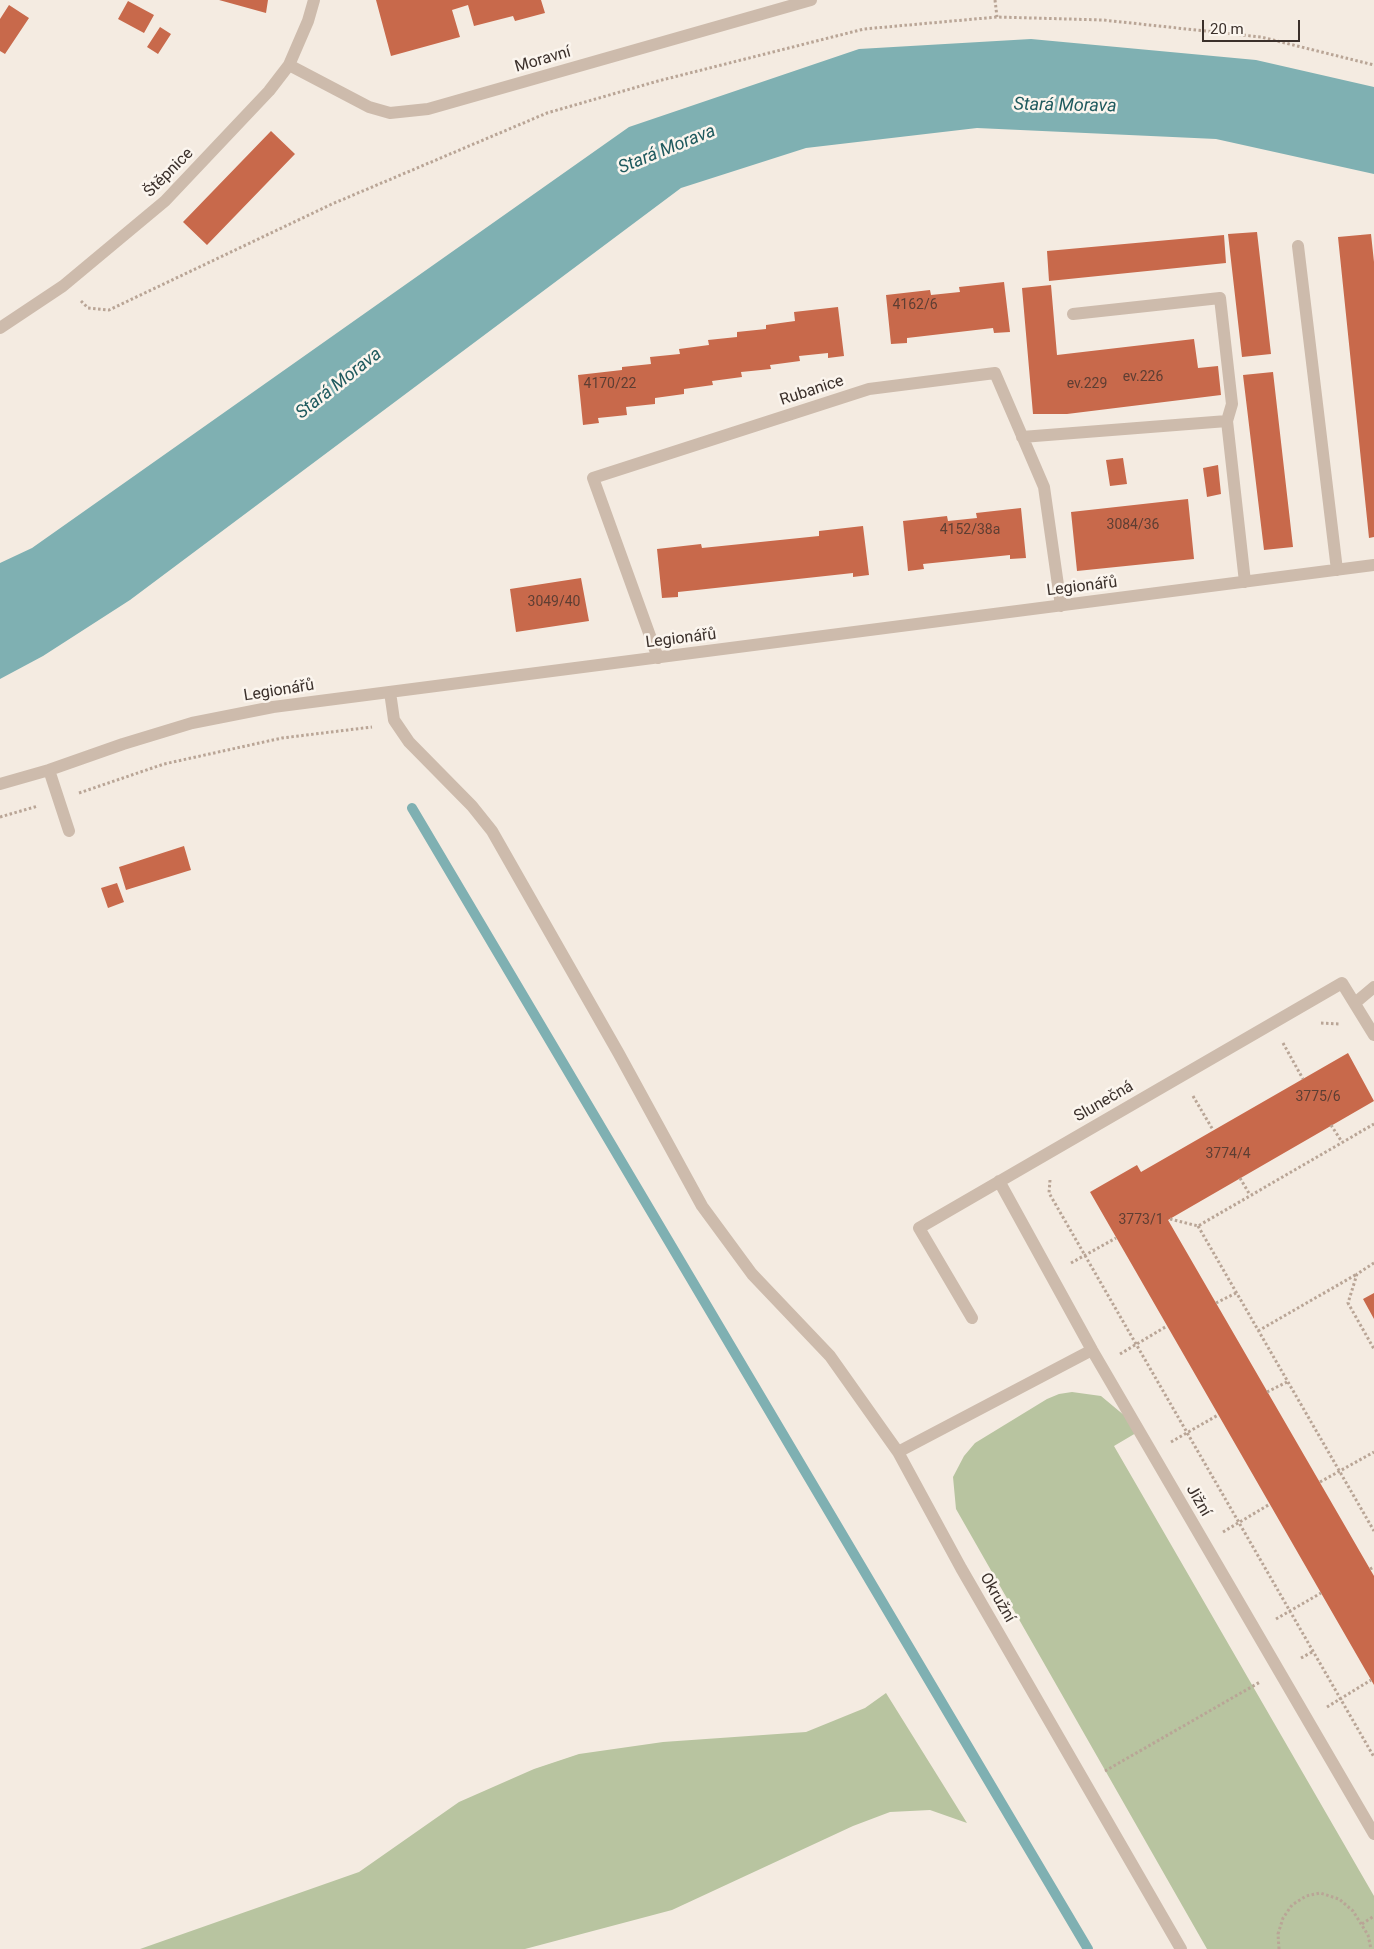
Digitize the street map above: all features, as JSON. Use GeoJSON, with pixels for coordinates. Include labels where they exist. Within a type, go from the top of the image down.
{"type":"FeatureCollection","features":[{"type":"Feature","properties":{"kind":"street","name":"Štěpnice"},"geometry":{"type":"LineString","coordinates":[[0,328],[63,286],[165,201],[269,91],[290,65],[308,22],[314,0]]}},
{"type":"Feature","properties":{"kind":"street","name":"Moravní"},"geometry":{"type":"LineString","coordinates":[[290,65],[369,107],[390,113],[428,109],[811,0]]}},
{"type":"Feature","properties":{"kind":"street"},"geometry":{"type":"LineString","coordinates":[[1298,246],[1337,570]]}},
{"type":"Feature","properties":{"kind":"street"},"geometry":{"type":"LineString","coordinates":[[1073,314],[1220,298],[1232,404],[1228,421],[1245,582]]}},
{"type":"Feature","properties":{"kind":"street","name":"Rubanice"},"geometry":{"type":"LineString","coordinates":[[658,658],[593,478],[869,389],[995,373],[1044,487],[1061,606]]}},
{"type":"Feature","properties":{"kind":"street"},"geometry":{"type":"LineString","coordinates":[[1022,437],[1228,421]]}},
{"type":"Feature","properties":{"kind":"street","name":"Legionářů"},"geometry":{"type":"LineString","coordinates":[[0,784],[192,723],[273,707],[1374,565]]}},
{"type":"Feature","properties":{"kind":"street"},"geometry":{"type":"LineString","coordinates":[[390,692],[394,720]]}},
{"type":"Feature","properties":{"kind":"street","name":"Okružní"},"geometry":{"type":"LineString","coordinates":[[394,720],[409,742],[472,806],[492,831],[619,1054],[702,1206],[752,1274],[830,1356],[898,1452],[961,1568],[1181,1949]]}},
{"type":"Feature","properties":{"kind":"street"},"geometry":{"type":"LineString","coordinates":[[49,770],[69,831]]}},
{"type":"Feature","properties":{"kind":"street","name":"Slunečná"},"geometry":{"type":"LineString","coordinates":[[972,1318],[919,1228],[1342,983],[1374,1035]]}},
{"type":"Feature","properties":{"kind":"street"},"geometry":{"type":"LineString","coordinates":[[1355,1003],[1374,987]]}},
{"type":"Feature","properties":{"kind":"street","name":"Jižní"},"geometry":{"type":"LineString","coordinates":[[999,1181],[1052,1274],[1092,1350],[1374,1834]]}},
{"type":"Feature","properties":{"kind":"street"},"geometry":{"type":"LineString","coordinates":[[898,1452],[1092,1350]]}},
{"type":"Feature","properties":{"kind":"path"},"geometry":{"type":"LineString","coordinates":[[994,0],[997,17]]}},
{"type":"Feature","properties":{"kind":"path"},"geometry":{"type":"LineString","coordinates":[[63,286],[88,308],[109,310],[332,204],[547,113],[658,80],[864,29],[997,17],[1103,20],[1261,37],[1374,65]]}},
{"type":"Feature","properties":{"kind":"path"},"geometry":{"type":"LineString","coordinates":[[0,817],[58,800],[164,764],[282,738],[370,728],[394,720]]}},
{"type":"Feature","properties":{"kind":"path"},"geometry":{"type":"LineString","coordinates":[[1316,1024],[1342,1024]]}},
{"type":"Feature","properties":{"kind":"path"},"geometry":{"type":"LineString","coordinates":[[1288,1036],[1281,1040],[1303,1079]]}},
{"type":"Feature","properties":{"kind":"path"},"geometry":{"type":"LineString","coordinates":[[1190,1091],[1213,1130]]}},
{"type":"Feature","properties":{"kind":"path"},"geometry":{"type":"LineString","coordinates":[[1170,1219],[1198,1226],[1374,1124]]}},
{"type":"Feature","properties":{"kind":"path"},"geometry":{"type":"LineString","coordinates":[[1332,1125],[1342,1142]]}},
{"type":"Feature","properties":{"kind":"path"},"geometry":{"type":"LineString","coordinates":[[1052,1176],[1049,1182],[1049,1193],[1374,1757]]}},
{"type":"Feature","properties":{"kind":"path"},"geometry":{"type":"LineString","coordinates":[[1240,1178],[1250,1195]]}},
{"type":"Feature","properties":{"kind":"path"},"geometry":{"type":"LineString","coordinates":[[1198,1226],[1338,1472],[1374,1531]]}},
{"type":"Feature","properties":{"kind":"path"},"geometry":{"type":"LineString","coordinates":[[1052,1274],[1116,1238]]}},
{"type":"Feature","properties":{"kind":"path"},"geometry":{"type":"LineString","coordinates":[[1258,1331],[1374,1263]]}},
{"type":"Feature","properties":{"kind":"path"},"geometry":{"type":"LineString","coordinates":[[1357,1274],[1348,1303],[1374,1349]]}},
{"type":"Feature","properties":{"kind":"path"},"geometry":{"type":"LineString","coordinates":[[1216,1303],[1236,1292]]}},
{"type":"Feature","properties":{"kind":"path"},"geometry":{"type":"LineString","coordinates":[[1101,1365],[1167,1326]]}},
{"type":"Feature","properties":{"kind":"path"},"geometry":{"type":"LineString","coordinates":[[1268,1392],[1287,1382]]}},
{"type":"Feature","properties":{"kind":"path"},"geometry":{"type":"LineString","coordinates":[[1152,1453],[1218,1415]]}},
{"type":"Feature","properties":{"kind":"path"},"geometry":{"type":"LineString","coordinates":[[1320,1482],[1374,1452]]}},
{"type":"Feature","properties":{"kind":"path"},"geometry":{"type":"LineString","coordinates":[[1204,1542],[1270,1504]]}},
{"type":"Feature","properties":{"kind":"path"},"geometry":{"type":"LineString","coordinates":[[1370,1569],[1374,1567]]}},
{"type":"Feature","properties":{"kind":"path"},"geometry":{"type":"LineString","coordinates":[[1256,1631],[1321,1592]]}},
{"type":"Feature","properties":{"kind":"path"},"geometry":{"type":"LineString","coordinates":[[1301,1658],[1314,1651]]}},
{"type":"Feature","properties":{"kind":"path"},"geometry":{"type":"LineString","coordinates":[[1307,1719],[1371,1680]]}},
{"type":"Feature","properties":{"kind":"path"},"geometry":{"type":"LineString","coordinates":[[1085,1783],[1263,1681]]}},
{"type":"Feature","properties":{"kind":"path"},"geometry":{"type":"LineString","coordinates":[[1279,1949],[1278,1934],[1283,1918],[1292,1905],[1306,1896],[1320,1894],[1339,1900],[1353,1911],[1368,1935],[1371,1949]]}},
{"type":"Feature","properties":{"kind":"path"},"geometry":{"type":"LineString","coordinates":[[1362,1924],[1374,1916]]}},
{"type":"Feature","properties":{"kind":"green space"},"geometry":{"type":"Polygon","coordinates":[[[1072,1392],[1101,1396],[1125,1416],[1136,1433],[1114,1446],[1374,1896],[1374,1949],[1207,1949],[956,1509],[953,1477],[964,1456],[975,1443],[1047,1399],[1059,1394],[1072,1392]]]}},
{"type":"Feature","properties":{"kind":"green space"},"geometry":{"type":"Polygon","coordinates":[[[886,1693],[967,1823],[930,1810],[890,1812],[853,1826],[672,1910],[525,1949],[140,1949],[359,1872],[459,1802],[534,1769],[579,1754],[663,1742],[806,1732],[865,1708],[886,1693]]]}},
{"type":"Feature","properties":{"kind":"water","name":"Stará Morava"},"geometry":{"type":"Polygon","coordinates":[[[1031,39],[1256,60],[1374,87],[1374,174],[1216,139],[977,128],[806,148],[681,188],[130,600],[43,656],[0,679],[0,563],[32,548],[629,127],[859,49],[1031,39]]]}},
{"type":"Feature","properties":{"kind":"building"},"geometry":{"type":"Polygon","coordinates":[[[219,0],[268,0],[266,13],[219,0]]]}},
{"type":"Feature","properties":{"kind":"building"},"geometry":{"type":"Polygon","coordinates":[[[376,0],[541,0],[545,13],[515,21],[513,16],[474,26],[468,5],[452,10],[460,37],[391,56],[376,0]]]}},
{"type":"Feature","properties":{"kind":"building"},"geometry":{"type":"Polygon","coordinates":[[[128,1],[154,15],[144,33],[118,19],[128,1]]]}},
{"type":"Feature","properties":{"kind":"building"},"geometry":{"type":"Polygon","coordinates":[[[9,5],[29,18],[5,54],[0,51],[0,19],[9,5]]]}},
{"type":"Feature","properties":{"kind":"building"},"geometry":{"type":"Polygon","coordinates":[[[160,27],[171,34],[158,54],[147,47],[160,27]]]}},
{"type":"Feature","properties":{"kind":"building"},"geometry":{"type":"Polygon","coordinates":[[[271,131],[295,154],[207,245],[183,222],[271,131]]]}},
{"type":"Feature","properties":{"kind":"building"},"geometry":{"type":"Polygon","coordinates":[[[1257,232],[1271,354],[1242,357],[1228,234],[1257,232]]]}},
{"type":"Feature","properties":{"kind":"building"},"geometry":{"type":"Polygon","coordinates":[[[1371,234],[1374,262],[1374,537],[1369,538],[1338,237],[1371,234]]]}},
{"type":"Feature","properties":{"kind":"building"},"geometry":{"type":"Polygon","coordinates":[[[1224,235],[1226,263],[1049,281],[1047,251],[1224,235]]]}},
{"type":"Feature","properties":{"kind":"building"},"geometry":{"type":"Polygon","coordinates":[[[1004,282],[1010,332],[994,333],[993,328],[907,338],[907,343],[891,344],[886,295],[930,290],[931,295],[960,292],[959,287],[1004,282]]]}},
{"type":"Feature","properties":{"kind":"building"},"geometry":{"type":"Polygon","coordinates":[[[1051,285],[1057,355],[1194,339],[1198,368],[1218,366],[1221,395],[1067,414],[1033,414],[1022,288],[1051,285]]]}},
{"type":"Feature","properties":{"kind":"building"},"geometry":{"type":"Polygon","coordinates":[[[838,307],[844,356],[828,358],[828,353],[799,356],[800,361],[770,365],[771,369],[741,372],[742,377],[712,381],[713,385],[684,389],[684,394],[655,398],[655,404],[626,407],[627,415],[598,418],[599,423],[583,425],[578,375],[622,370],[622,367],[651,364],[650,357],[680,354],[679,349],[709,345],[708,340],[737,337],[737,332],[766,329],[766,325],[795,321],[794,312],[838,307]]]}},
{"type":"Feature","properties":{"kind":"building"},"geometry":{"type":"Polygon","coordinates":[[[1273,372],[1293,547],[1264,550],[1243,375],[1273,372]]]}},
{"type":"Feature","properties":{"kind":"building"},"geometry":{"type":"Polygon","coordinates":[[[1123,458],[1127,484],[1110,486],[1106,460],[1123,458]]]}},
{"type":"Feature","properties":{"kind":"building"},"geometry":{"type":"Polygon","coordinates":[[[1218,465],[1221,494],[1207,497],[1203,468],[1218,465]]]}},
{"type":"Feature","properties":{"kind":"building"},"geometry":{"type":"Polygon","coordinates":[[[1188,499],[1194,559],[1077,571],[1071,512],[1188,499]]]}},
{"type":"Feature","properties":{"kind":"building"},"geometry":{"type":"Polygon","coordinates":[[[1021,508],[1026,558],[1010,559],[1010,555],[923,564],[924,569],[908,571],[903,521],[947,516],[948,521],[977,518],[976,513],[1021,508]]]}},
{"type":"Feature","properties":{"kind":"building"},"geometry":{"type":"Polygon","coordinates":[[[863,526],[869,575],[853,577],[853,573],[678,592],[678,597],[662,598],[657,549],[701,544],[702,548],[819,536],[819,531],[863,526]]]}},
{"type":"Feature","properties":{"kind":"building"},"geometry":{"type":"Polygon","coordinates":[[[581,578],[589,621],[516,632],[510,589],[581,578]]]}},
{"type":"Feature","properties":{"kind":"building"},"geometry":{"type":"Polygon","coordinates":[[[184,846],[191,870],[126,890],[119,867],[184,846]]]}},
{"type":"Feature","properties":{"kind":"building"},"geometry":{"type":"Polygon","coordinates":[[[117,883],[124,902],[108,908],[101,888],[117,883]]]}},
{"type":"Feature","properties":{"kind":"building"},"geometry":{"type":"Polygon","coordinates":[[[1348,1053],[1374,1101],[1168,1220],[1374,1576],[1374,1685],[1090,1192],[1137,1165],[1141,1172],[1348,1053]]]}},
{"type":"Feature","properties":{"kind":"building"},"geometry":{"type":"Polygon","coordinates":[[[1374,1293],[1374,1319],[1363,1299],[1374,1293]]]}},
{"type":"Feature","properties":{"kind":"waterway"},"geometry":{"type":"LineString","coordinates":[[412,808],[1088,1949]]}}]}
